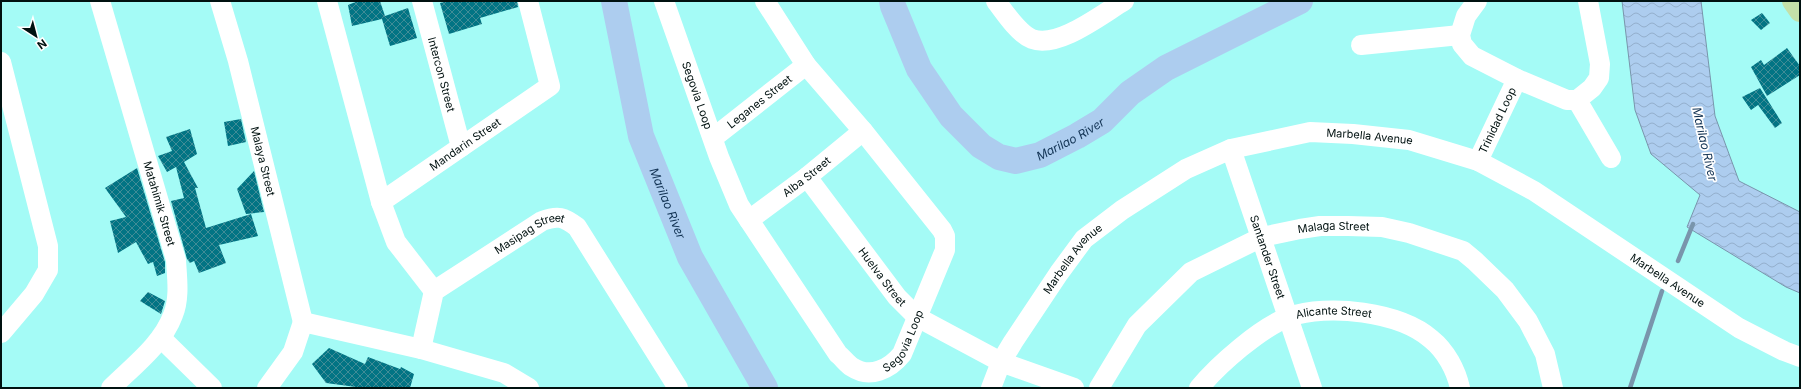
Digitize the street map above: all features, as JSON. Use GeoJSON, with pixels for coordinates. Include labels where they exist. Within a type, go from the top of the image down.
{"type":"FeatureCollection","features":[{"type":"Feature","properties":{"kind":"main road"},"geometry":{"type":"LineString","coordinates":[[1793,1],[1800,11]]}},
{"type":"Feature","properties":{"kind":"street","name":"Matahimik Street"},"geometry":{"type":"LineString","coordinates":[[100,1],[176,260],[178,289],[173,315],[161,338],[111,388]]}},
{"type":"Feature","properties":{"kind":"street","name":"Malaya Street"},"geometry":{"type":"LineString","coordinates":[[220,1],[238,61],[303,322]]}},
{"type":"Feature","properties":{"kind":"street"},"geometry":{"type":"LineString","coordinates":[[327,1],[381,202],[396,242],[434,291],[421,349]]}},
{"type":"Feature","properties":{"kind":"street","name":"Intercon Street"},"geometry":{"type":"LineString","coordinates":[[422,1],[461,147]]}},
{"type":"Feature","properties":{"kind":"street","name":"Mandarin Street"},"geometry":{"type":"LineString","coordinates":[[381,202],[550,86],[528,1]]}},
{"type":"Feature","properties":{"kind":"street","name":"Segovia Loop"},"geometry":{"type":"LineString","coordinates":[[664,1],[729,185],[739,205],[838,354],[852,368],[874,372],[884,370],[894,364],[902,354],[945,250],[945,236],[942,230],[863,131],[806,65],[765,1]]}},
{"type":"Feature","properties":{"kind":"street"},"geometry":{"type":"LineString","coordinates":[[996,1],[1020,30],[1032,39],[1044,40],[1057,39],[1074,31],[1124,1]]}},
{"type":"Feature","properties":{"kind":"street"},"geometry":{"type":"LineString","coordinates":[[1361,45],[1460,35],[1466,16],[1477,1]]}},
{"type":"Feature","properties":{"kind":"street"},"geometry":{"type":"LineString","coordinates":[[1588,1],[1600,64],[1598,78],[1592,88],[1577,100],[1611,158]]}},
{"type":"Feature","properties":{"kind":"street","name":"Trinidad Loop"},"geometry":{"type":"LineString","coordinates":[[1460,35],[1462,44],[1472,56],[1517,79],[1568,100],[1577,100]]}},
{"type":"Feature","properties":{"kind":"street"},"geometry":{"type":"LineString","coordinates":[[1,62],[48,246],[48,270],[34,294],[1,333]]}},
{"type":"Feature","properties":{"kind":"street","name":"Leganes Street"},"geometry":{"type":"LineString","coordinates":[[713,138],[806,65]]}},
{"type":"Feature","properties":{"kind":"street","name":"Trinidad Loop"},"geometry":{"type":"LineString","coordinates":[[1478,161],[1517,79]]}},
{"type":"Feature","properties":{"kind":"street","name":"Alba Street"},"geometry":{"type":"LineString","coordinates":[[749,220],[807,177],[863,131]]}},
{"type":"Feature","properties":{"kind":"street","name":"Marbella Avenue"},"geometry":{"type":"LineString","coordinates":[[991,388],[1001,362],[1059,273],[1084,239],[1122,210],[1186,168],[1231,149],[1310,132],[1353,134],[1410,140],[1478,161],[1534,191],[1739,328],[1784,351],[1800,357]]}},
{"type":"Feature","properties":{"kind":"street","name":"Santander Street"},"geometry":{"type":"LineString","coordinates":[[1231,149],[1312,388]]}},
{"type":"Feature","properties":{"kind":"street","name":"Huelva Street"},"geometry":{"type":"LineString","coordinates":[[807,177],[897,297],[917,317],[1001,362],[1074,388]]}},
{"type":"Feature","properties":{"kind":"street","name":"Masipag Street"},"geometry":{"type":"LineString","coordinates":[[434,291],[542,221],[553,217],[567,219],[577,226],[678,388]]}},
{"type":"Feature","properties":{"kind":"street","name":"Malaga Street"},"geometry":{"type":"LineString","coordinates":[[1099,388],[1137,325],[1191,272],[1262,237],[1320,226],[1382,227],[1409,233],[1462,251],[1475,261],[1505,290],[1528,321],[1546,354],[1553,388]]}},
{"type":"Feature","properties":{"kind":"street","name":"Alicante Street"},"geometry":{"type":"LineString","coordinates":[[1199,388],[1223,362],[1264,332],[1289,317],[1334,310],[1351,310],[1409,324],[1431,339],[1440,348],[1454,370],[1460,388]]}},
{"type":"Feature","properties":{"kind":"street"},"geometry":{"type":"LineString","coordinates":[[267,388],[293,352],[303,322],[421,349],[504,373],[529,388]]}},
{"type":"Feature","properties":{"kind":"street"},"geometry":{"type":"LineString","coordinates":[[161,338],[212,388]]}},
{"type":"Feature","properties":{"kind":"water"},"geometry":{"type":"Polygon","coordinates":[[[1622,1],[1701,1],[1715,116],[1739,181],[1800,212],[1800,293],[1786,287],[1687,227],[1700,195],[1651,154],[1635,110],[1622,1]]]}},
{"type":"Feature","properties":{"kind":"building"},"geometry":{"type":"Polygon","coordinates":[[[358,1],[380,1],[385,16],[408,8],[417,38],[390,46],[382,19],[352,26],[348,5],[358,1]]]}},
{"type":"Feature","properties":{"kind":"building"},"geometry":{"type":"Polygon","coordinates":[[[448,1],[517,1],[518,7],[480,18],[482,24],[449,34],[440,3],[448,1]]]}},
{"type":"Feature","properties":{"kind":"building"},"geometry":{"type":"Polygon","coordinates":[[[1762,13],[1770,23],[1761,30],[1751,20],[1762,13]]]}},
{"type":"Feature","properties":{"kind":"building"},"geometry":{"type":"Polygon","coordinates":[[[1787,48],[1800,66],[1800,75],[1767,96],[1751,67],[1761,60],[1764,65],[1787,48]]]}},
{"type":"Feature","properties":{"kind":"building"},"geometry":{"type":"Polygon","coordinates":[[[1760,88],[1782,123],[1775,128],[1758,105],[1751,110],[1742,97],[1760,88]]]}},
{"type":"Feature","properties":{"kind":"building"},"geometry":{"type":"Polygon","coordinates":[[[241,119],[246,142],[228,146],[224,122],[241,119]]]}},
{"type":"Feature","properties":{"kind":"building"},"geometry":{"type":"Polygon","coordinates":[[[190,129],[197,154],[184,162],[198,188],[195,188],[206,228],[251,214],[258,236],[219,245],[226,263],[199,273],[194,261],[190,263],[187,259],[171,201],[184,198],[176,167],[167,172],[158,156],[172,151],[166,137],[190,129]]]}},
{"type":"Feature","properties":{"kind":"building"},"geometry":{"type":"Polygon","coordinates":[[[137,168],[165,262],[165,273],[157,276],[153,262],[148,264],[136,242],[118,253],[110,221],[126,217],[105,188],[137,168]]]}},
{"type":"Feature","properties":{"kind":"building"},"geometry":{"type":"Polygon","coordinates":[[[254,171],[264,212],[246,214],[237,189],[254,171]]]}},
{"type":"Feature","properties":{"kind":"building"},"geometry":{"type":"Polygon","coordinates":[[[148,292],[165,301],[161,314],[140,301],[148,292]]]}},
{"type":"Feature","properties":{"kind":"building"},"geometry":{"type":"Polygon","coordinates":[[[329,348],[365,364],[368,357],[400,369],[401,367],[414,374],[410,388],[355,388],[356,387],[326,383],[312,364],[329,348]]]}},
{"type":"Feature","properties":{"kind":"waterway","name":"Marilao River"},"geometry":{"type":"LineString","coordinates":[[614,1],[641,136],[690,257],[765,388]]}},
{"type":"Feature","properties":{"kind":"waterway","name":"Marilao River"},"geometry":{"type":"LineString","coordinates":[[892,1],[919,69],[951,116],[981,146],[999,157],[1016,161],[1040,155],[1077,136],[1102,121],[1130,93],[1166,68],[1300,1]]}},
{"type":"Feature","properties":{"kind":"waterway"},"geometry":{"type":"LineString","coordinates":[[1678,261],[1693,224]]}},
{"type":"Feature","properties":{"kind":"waterway"},"geometry":{"type":"LineString","coordinates":[[1630,388],[1662,291]]}}]}
